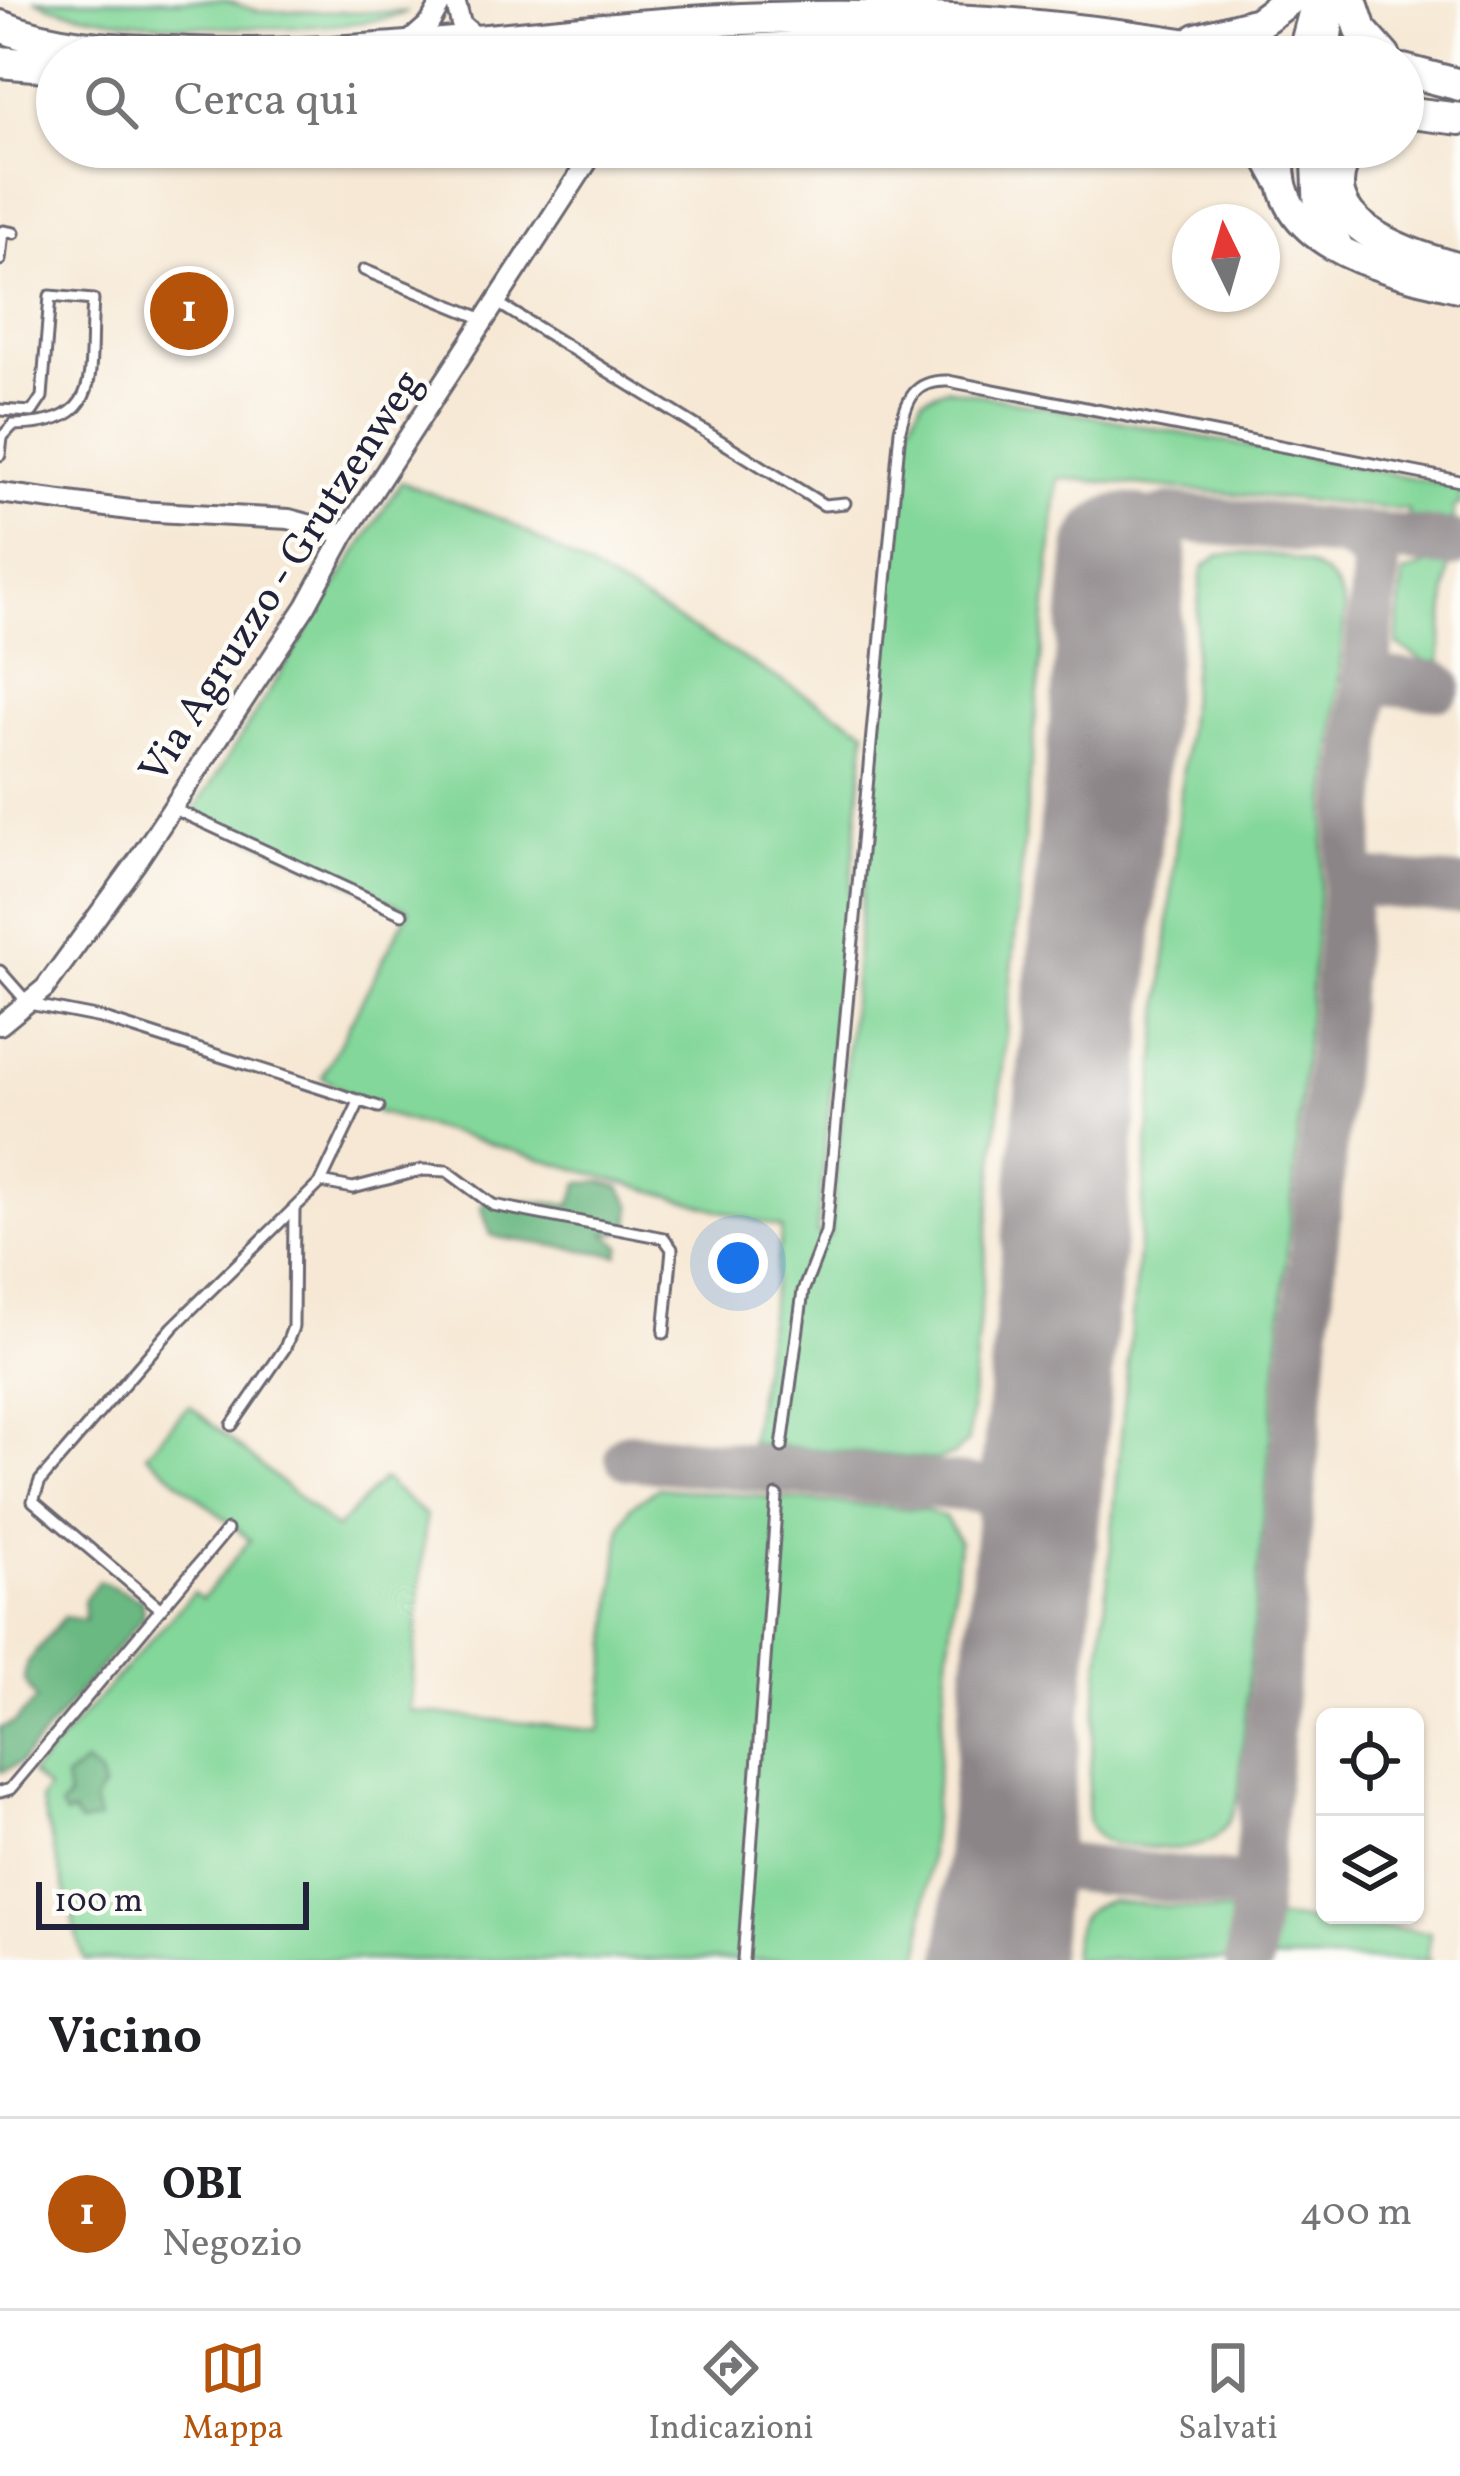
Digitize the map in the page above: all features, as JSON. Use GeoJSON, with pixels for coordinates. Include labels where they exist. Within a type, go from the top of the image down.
{"type":"FeatureCollection","features":[{"type":"Feature","properties":{"kind":"main road"},"geometry":{"type":"LineString","coordinates":[[3,0],[27,25],[76,36]]}},
{"type":"Feature","properties":{"kind":"main road"},"geometry":{"type":"LineString","coordinates":[[1202,36],[1240,31],[1289,0]]}},
{"type":"Feature","properties":{"kind":"main road"},"geometry":{"type":"LineString","coordinates":[[1352,0],[1366,36]]}},
{"type":"Feature","properties":{"kind":"main road"},"geometry":{"type":"LineString","coordinates":[[553,36],[766,18],[874,17],[998,22],[1121,36]]}},
{"type":"Feature","properties":{"kind":"main road"},"geometry":{"type":"LineString","coordinates":[[0,26],[36,36]]}},
{"type":"Feature","properties":{"kind":"main road"},"geometry":{"type":"LineString","coordinates":[[0,62],[36,65]]}},
{"type":"Feature","properties":{"kind":"main road"},"geometry":{"type":"LineString","coordinates":[[1424,76],[1460,85]]}},
{"type":"Feature","properties":{"kind":"main road"},"geometry":{"type":"LineString","coordinates":[[1424,92],[1460,99]]}},
{"type":"Feature","properties":{"kind":"main road"},"geometry":{"type":"LineString","coordinates":[[1424,117],[1460,120]]}},
{"type":"Feature","properties":{"kind":"main road"},"geometry":{"type":"LineString","coordinates":[[1345,168],[1340,184],[1353,221],[1377,241],[1460,269]]}},
{"type":"Feature","properties":{"kind":"street"},"geometry":{"type":"LineString","coordinates":[[416,36],[430,23],[443,0]]}},
{"type":"Feature","properties":{"kind":"street"},"geometry":{"type":"LineString","coordinates":[[455,0],[461,24],[475,36]]}},
{"type":"Feature","properties":{"kind":"street"},"geometry":{"type":"LineString","coordinates":[[1307,36],[1316,0]]}},
{"type":"Feature","properties":{"kind":"street"},"geometry":{"type":"LineString","coordinates":[[1328,36],[1333,0]]}},
{"type":"Feature","properties":{"kind":"street","name":"Via Agruzzo - Grutzenweg"},"geometry":{"type":"LineString","coordinates":[[0,1025],[29,1004],[85,938],[307,606],[345,534],[583,168]]}},
{"type":"Feature","properties":{"kind":"street"},"geometry":{"type":"LineString","coordinates":[[1282,168],[1291,208],[1342,253],[1363,264],[1460,288]]}},
{"type":"Feature","properties":{"kind":"street"},"geometry":{"type":"LineString","coordinates":[[1317,168],[1318,202],[1342,253]]}},
{"type":"Feature","properties":{"kind":"street"},"geometry":{"type":"LineString","coordinates":[[0,493],[137,511],[289,519],[345,534]]}},
{"type":"Feature","properties":{"kind":"lane"},"geometry":{"type":"LineString","coordinates":[[0,260],[3,231],[14,232]]}},
{"type":"Feature","properties":{"kind":"lane"},"geometry":{"type":"LineString","coordinates":[[364,270],[491,311],[824,505],[845,503]]}},
{"type":"Feature","properties":{"kind":"lane"},"geometry":{"type":"LineString","coordinates":[[0,410],[32,412],[42,397],[50,296],[93,300],[85,400],[71,416],[49,424],[13,424],[2,436],[0,455]]}},
{"type":"Feature","properties":{"kind":"lane"},"geometry":{"type":"LineString","coordinates":[[782,1447],[803,1291],[826,1232],[900,430],[914,391],[928,382],[948,381],[1460,481]]}},
{"type":"Feature","properties":{"kind":"lane"},"geometry":{"type":"LineString","coordinates":[[172,808],[402,914]]}},
{"type":"Feature","properties":{"kind":"lane"},"geometry":{"type":"LineString","coordinates":[[0,971],[29,1004],[100,1018],[379,1107]]}},
{"type":"Feature","properties":{"kind":"lane"},"geometry":{"type":"LineString","coordinates":[[160,1610],[33,1501],[40,1481],[172,1327],[321,1182],[360,1100]]}},
{"type":"Feature","properties":{"kind":"lane"},"geometry":{"type":"LineString","coordinates":[[321,1182],[353,1188],[422,1170],[447,1171],[493,1205],[664,1238],[672,1249],[664,1333]]}},
{"type":"Feature","properties":{"kind":"lane"},"geometry":{"type":"LineString","coordinates":[[232,1425],[285,1348],[293,1327],[294,1209]]}},
{"type":"Feature","properties":{"kind":"lane"},"geometry":{"type":"LineString","coordinates":[[743,1960],[778,1496]]}},
{"type":"Feature","properties":{"kind":"lane"},"geometry":{"type":"LineString","coordinates":[[0,1792],[10,1789],[227,1530]]}},
{"type":"Feature","properties":{"kind":"green space"},"geometry":{"type":"Polygon","coordinates":[[[37,0],[223,0],[259,11],[408,12],[332,25],[221,27],[110,19],[37,0]]]}},
{"type":"Feature","properties":{"kind":"green space"},"geometry":{"type":"Polygon","coordinates":[[[946,388],[1460,487],[1460,506],[1454,506],[1453,521],[1408,518],[1408,510],[1058,478],[968,1441],[954,1455],[934,1460],[750,1443],[782,1228],[378,1112],[322,1077],[409,910],[194,811],[401,482],[507,521],[866,730],[817,1233],[830,1236],[906,430],[923,398],[946,388]]]}},
{"type":"Feature","properties":{"kind":"green space"},"geometry":{"type":"Polygon","coordinates":[[[1220,555],[1297,560],[1329,578],[1345,611],[1238,1798],[1215,1838],[1191,1847],[1161,1848],[1104,1840],[1090,1826],[1087,1803],[1201,576],[1204,566],[1220,555]]]}},
{"type":"Feature","properties":{"kind":"green space"},"geometry":{"type":"Polygon","coordinates":[[[1435,562],[1449,563],[1440,663],[1424,661],[1397,645],[1403,574],[1435,562]]]}},
{"type":"Feature","properties":{"kind":"green space"},"geometry":{"type":"Polygon","coordinates":[[[579,1183],[620,1187],[632,1205],[630,1224],[619,1233],[605,1233],[621,1246],[618,1255],[491,1235],[481,1207],[489,1198],[571,1205],[579,1183]]]}},
{"type":"Feature","properties":{"kind":"green space"},"geometry":{"type":"Polygon","coordinates":[[[189,1405],[336,1529],[383,1479],[426,1516],[410,1711],[600,1731],[621,1527],[631,1506],[658,1488],[925,1510],[945,1517],[959,1541],[920,1960],[84,1960],[40,1799],[47,1789],[31,1774],[193,1593],[202,1599],[250,1540],[146,1454],[189,1405]]]}},
{"type":"Feature","properties":{"kind":"green space"},"geometry":{"type":"Polygon","coordinates":[[[99,1581],[142,1600],[143,1617],[20,1763],[1,1772],[0,1728],[14,1723],[36,1700],[24,1679],[27,1663],[64,1617],[85,1620],[83,1601],[99,1581]]]}},
{"type":"Feature","properties":{"kind":"green space"},"geometry":{"type":"Polygon","coordinates":[[[85,1764],[99,1775],[103,1789],[94,1802],[99,1820],[80,1824],[73,1813],[65,1816],[60,1808],[68,1799],[65,1779],[85,1764]]]}},
{"type":"Feature","properties":{"kind":"green space"},"geometry":{"type":"Polygon","coordinates":[[[1110,1901],[1240,1913],[1235,1960],[1072,1960],[1076,1930],[1084,1915],[1110,1901]]]}},
{"type":"Feature","properties":{"kind":"green space"},"geometry":{"type":"Polygon","coordinates":[[[1267,1917],[1430,1932],[1427,1959],[1433,1960],[1261,1960],[1267,1917]]]}},
{"type":"Feature","properties":{"kind":"taxiway"},"geometry":{"type":"LineString","coordinates":[[1126,555],[1140,527],[1170,517],[1451,544]]}},
{"type":"Feature","properties":{"kind":"taxiway"},"geometry":{"type":"LineString","coordinates":[[1249,1960],[1376,568],[1368,548],[1345,534]]}},
{"type":"Feature","properties":{"kind":"taxiway"},"geometry":{"type":"LineString","coordinates":[[1365,679],[1438,686]]}},
{"type":"Feature","properties":{"kind":"taxiway"},"geometry":{"type":"LineString","coordinates":[[1348,881],[1460,890]]}},
{"type":"Feature","properties":{"kind":"taxiway"},"geometry":{"type":"LineString","coordinates":[[629,1456],[1039,1495]]}},
{"type":"Feature","properties":{"kind":"taxiway"},"geometry":{"type":"LineString","coordinates":[[1012,1805],[1014,1838],[1037,1864],[1241,1887],[1253,1899],[1254,1911]]}},
{"type":"Feature","properties":{"kind":"taxiway"},"geometry":{"type":"LineString","coordinates":[[1001,1918],[1020,1878],[1048,1868]]}},
{"type":"Feature","properties":{"kind":"runway"},"geometry":{"type":"LineString","coordinates":[[998,1960],[1126,555]]}},
{"type":"Feature","properties":{"kind":"place","name":"OBI"},"geometry":{"type":"Point","coordinates":[189,311]}}]}
